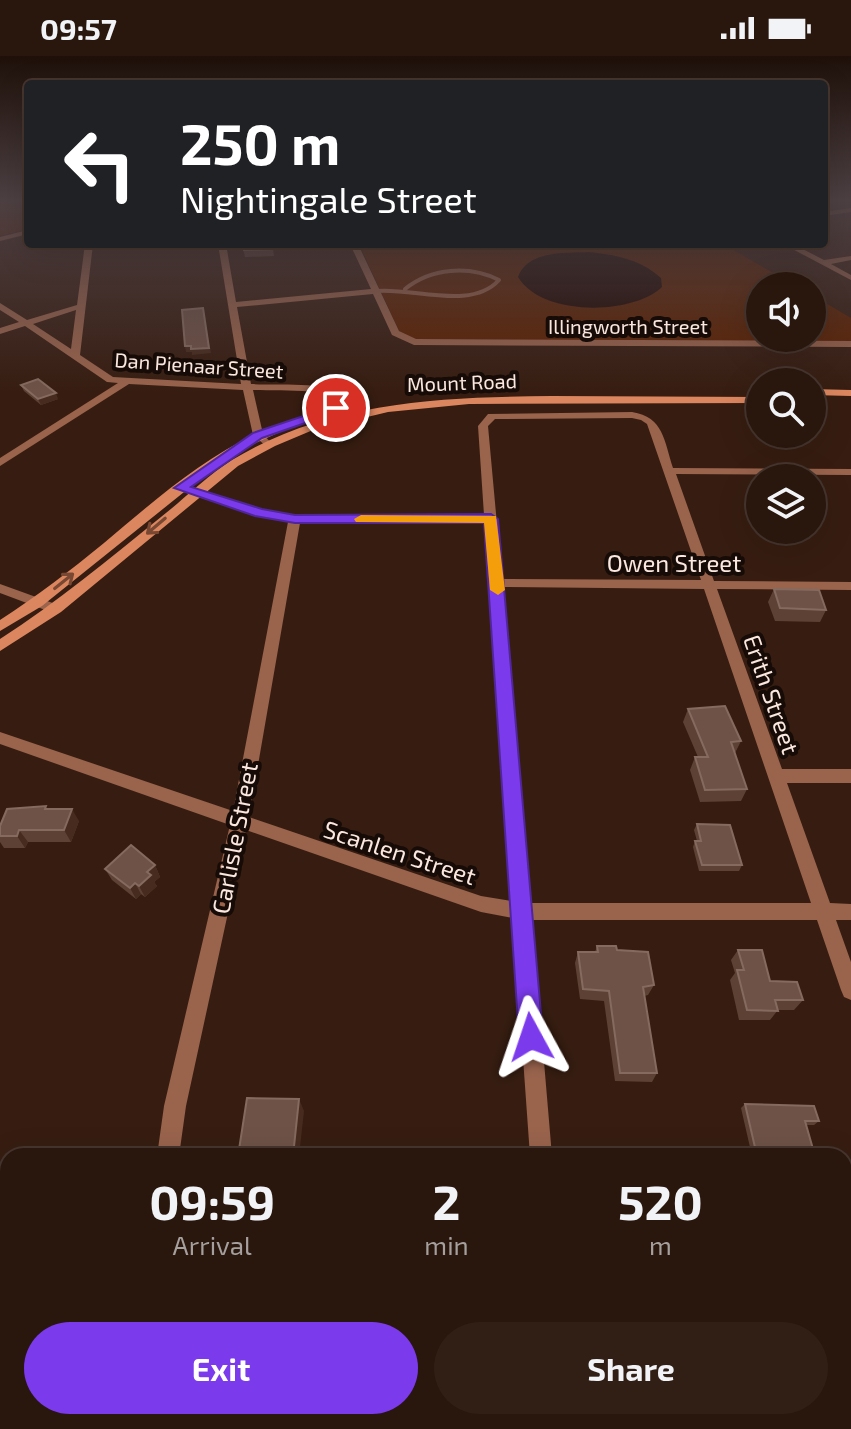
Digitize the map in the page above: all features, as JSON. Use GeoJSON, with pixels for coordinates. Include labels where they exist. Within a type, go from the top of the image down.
{"type":"FeatureCollection","features":[{"type":"Feature","properties":{"kind":"main road","name":"Mount Road"},"geometry":{"type":"LineString","coordinates":[[0,626],[38,602],[181,488],[262,440],[360,407],[561,395],[746,392]]}},
{"type":"Feature","properties":{"kind":"main road"},"geometry":{"type":"LineString","coordinates":[[826,392],[851,393]]}},
{"type":"Feature","properties":{"kind":"main road","name":"Mount Road"},"geometry":{"type":"LineString","coordinates":[[561,395],[746,400]]}},
{"type":"Feature","properties":{"kind":"main road"},"geometry":{"type":"LineString","coordinates":[[826,400],[851,400]]}},
{"type":"Feature","properties":{"kind":"main road","name":"Mount Road"},"geometry":{"type":"LineString","coordinates":[[0,646],[56,609],[262,440]]}},
{"type":"Feature","properties":{"kind":"street"},"geometry":{"type":"LineString","coordinates":[[75,358],[87,264]]}},
{"type":"Feature","properties":{"kind":"street"},"geometry":{"type":"LineString","coordinates":[[226,264],[247,387],[262,440]]}},
{"type":"Feature","properties":{"kind":"street"},"geometry":{"type":"LineString","coordinates":[[235,305],[376,291],[363,264]]}},
{"type":"Feature","properties":{"kind":"street"},"geometry":{"type":"LineString","coordinates":[[825,264],[851,278]]}},
{"type":"Feature","properties":{"kind":"street","name":"Illingworth Street"},"geometry":{"type":"LineString","coordinates":[[376,291],[395,333],[404,339],[430,343],[851,344]]}},
{"type":"Feature","properties":{"kind":"street","name":"Dan Pienaar Street"},"geometry":{"type":"LineString","coordinates":[[0,306],[105,378],[125,383],[330,391],[360,407]]}},
{"type":"Feature","properties":{"kind":"street"},"geometry":{"type":"LineString","coordinates":[[0,331],[82,306]]}},
{"type":"Feature","properties":{"kind":"street"},"geometry":{"type":"LineString","coordinates":[[0,463],[125,383]]}},
{"type":"Feature","properties":{"kind":"street"},"geometry":{"type":"LineString","coordinates":[[540,1148],[483,426],[492,416],[565,415],[561,395]]}},
{"type":"Feature","properties":{"kind":"street","name":"Erith Street"},"geometry":{"type":"LineString","coordinates":[[565,415],[644,417],[652,423],[851,990]]}},
{"type":"Feature","properties":{"kind":"street"},"geometry":{"type":"LineString","coordinates":[[671,471],[851,472]]}},
{"type":"Feature","properties":{"kind":"street"},"geometry":{"type":"LineString","coordinates":[[181,488],[260,513],[295,519],[491,519]]}},
{"type":"Feature","properties":{"kind":"street","name":"Carlisle Street"},"geometry":{"type":"LineString","coordinates":[[169,1148],[175,1106],[239,823],[295,519]]}},
{"type":"Feature","properties":{"kind":"street","name":"Owen Street"},"geometry":{"type":"LineString","coordinates":[[497,583],[851,586]]}},
{"type":"Feature","properties":{"kind":"street"},"geometry":{"type":"LineString","coordinates":[[0,588],[56,609]]}},
{"type":"Feature","properties":{"kind":"street","name":"Scanlen Street"},"geometry":{"type":"LineString","coordinates":[[0,739],[438,892],[520,911],[851,912]]}},
{"type":"Feature","properties":{"kind":"street"},"geometry":{"type":"LineString","coordinates":[[775,776],[851,776]]}},
{"type":"Feature","properties":{"kind":"lane"},"geometry":{"type":"LineString","coordinates":[[376,291],[405,289],[454,296],[479,293],[499,283],[483,274],[451,273],[420,278],[405,289]]}},
{"type":"Feature","properties":{"kind":"shaded area"},"geometry":{"type":"Polygon","coordinates":[[[368,264],[758,264],[772,272],[746,272],[746,341],[414,339],[399,331],[368,264]]]}},
{"type":"Feature","properties":{"kind":"shaded area"},"geometry":{"type":"Polygon","coordinates":[[[528,264],[640,264],[661,278],[662,287],[630,303],[609,307],[565,305],[530,290],[518,277],[528,264]]]}},
{"type":"Feature","properties":{"kind":"shaded area"},"geometry":{"type":"Polygon","coordinates":[[[826,303],[851,318],[851,342],[826,342],[826,303]]]}},
{"type":"Feature","properties":{"kind":"building"},"geometry":{"type":"Polygon","coordinates":[[[203,308],[209,348],[191,349],[191,346],[185,346],[182,310],[203,308]]]}},
{"type":"Feature","properties":{"kind":"building"},"geometry":{"type":"Polygon","coordinates":[[[38,379],[56,393],[38,399],[21,385],[38,379]]]}},
{"type":"Feature","properties":{"kind":"building"},"geometry":{"type":"Polygon","coordinates":[[[774,589],[819,590],[826,610],[780,608],[774,589]]]}},
{"type":"Feature","properties":{"kind":"building"},"geometry":{"type":"Polygon","coordinates":[[[725,706],[741,741],[731,742],[747,789],[705,790],[695,757],[708,757],[688,709],[725,706]]]}},
{"type":"Feature","properties":{"kind":"building"},"geometry":{"type":"Polygon","coordinates":[[[46,806],[45,809],[72,809],[64,830],[19,830],[17,836],[0,836],[0,826],[7,809],[46,806]]]}},
{"type":"Feature","properties":{"kind":"building"},"geometry":{"type":"Polygon","coordinates":[[[697,824],[730,825],[742,865],[702,865],[695,841],[701,841],[697,824]]]}},
{"type":"Feature","properties":{"kind":"building"},"geometry":{"type":"Polygon","coordinates":[[[131,845],[155,865],[147,872],[151,875],[139,886],[135,883],[130,888],[105,869],[131,845]]]}},
{"type":"Feature","properties":{"kind":"building"},"geometry":{"type":"Polygon","coordinates":[[[597,946],[648,952],[654,985],[643,987],[657,1073],[620,1073],[609,991],[583,989],[578,952],[598,952],[597,946]]]}},
{"type":"Feature","properties":{"kind":"building"},"geometry":{"type":"Polygon","coordinates":[[[738,950],[762,950],[770,981],[797,982],[803,1000],[775,1000],[778,1011],[747,1010],[737,970],[744,970],[738,950]]]}},
{"type":"Feature","properties":{"kind":"building"},"geometry":{"type":"Polygon","coordinates":[[[247,1098],[299,1099],[294,1148],[239,1148],[247,1098]]]}},
{"type":"Feature","properties":{"kind":"building"},"geometry":{"type":"Polygon","coordinates":[[[745,1104],[814,1106],[819,1121],[805,1121],[813,1148],[755,1148],[745,1104]]]}},
{"type":"Feature","properties":{"kind":"slow traffic"},"geometry":{"type":"LineString","coordinates":[[361,519],[491,519],[498,590]]}},
{"type":"Feature","properties":{"kind":"route"},"geometry":{"type":"LineString","coordinates":[[336,408],[258,435],[181,488],[260,513],[295,519],[491,519],[531,1037]]}}]}
